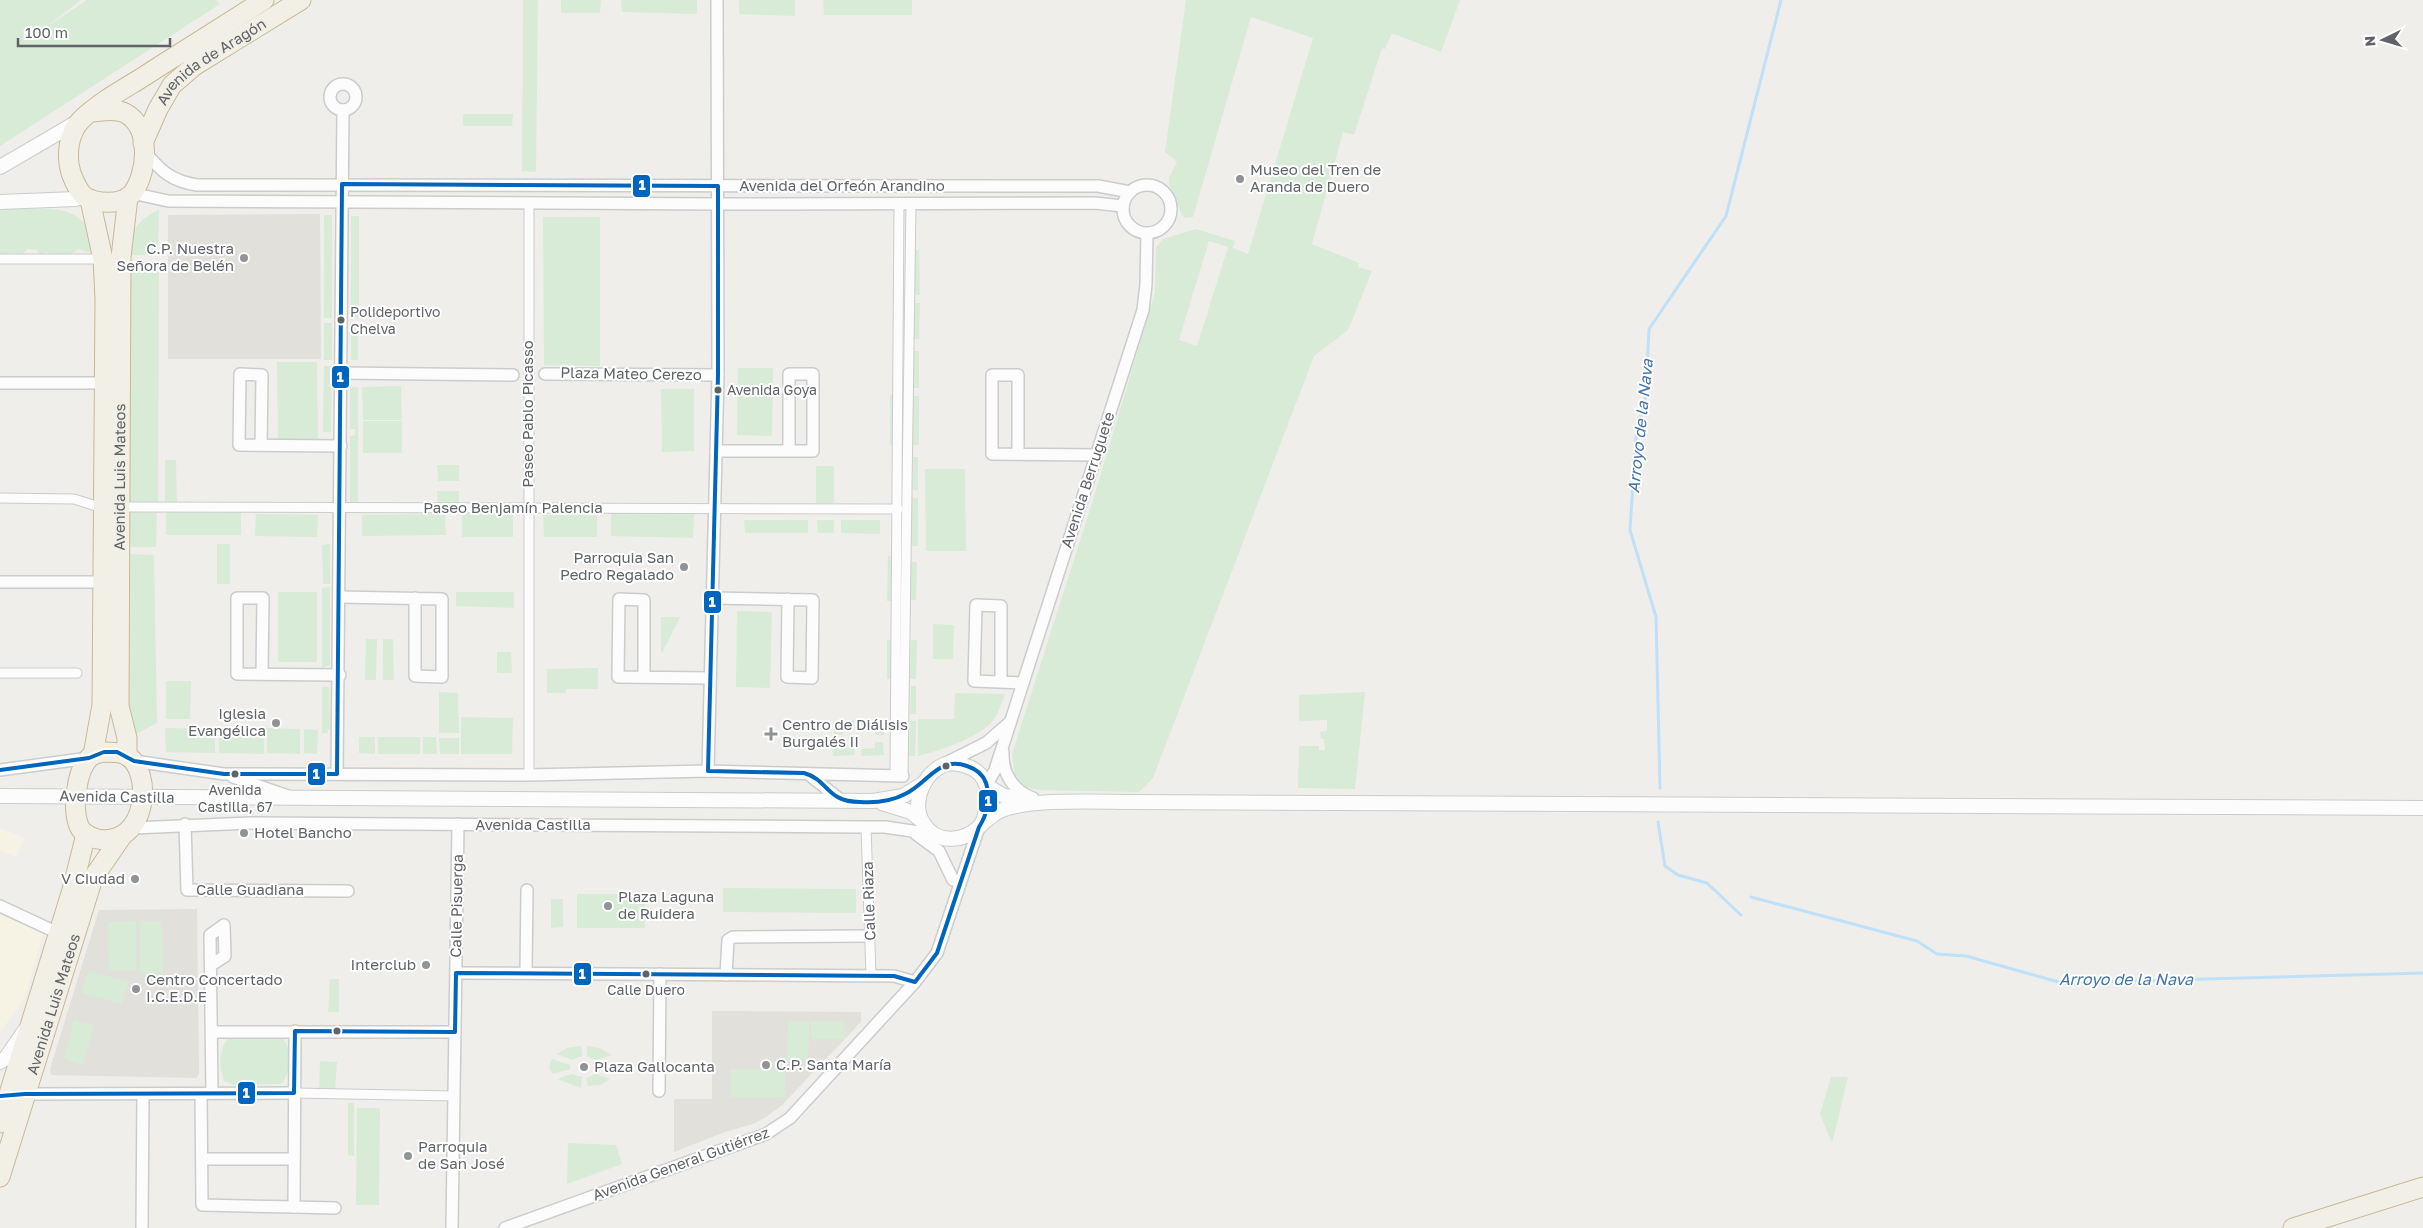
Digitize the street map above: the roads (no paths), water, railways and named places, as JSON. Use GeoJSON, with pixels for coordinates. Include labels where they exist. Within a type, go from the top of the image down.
{"type":"FeatureCollection","features":[{"type":"Feature","properties":{"kind":"highway","name":"Avenida de Aragón"},"geometry":{"type":"LineString","coordinates":[[86,116],[107,100],[264,0]]}},
{"type":"Feature","properties":{"kind":"highway","name":"Avenida de Aragón"},"geometry":{"type":"LineString","coordinates":[[144,148],[158,109],[172,85],[194,66],[301,0]]}},
{"type":"Feature","properties":{"kind":"highway"},"geometry":{"type":"LineString","coordinates":[[108,110],[126,114],[137,124],[144,148],[138,182],[130,195],[114,201],[89,203],[74,180],[69,166],[69,143],[86,116],[108,110]]}},
{"type":"Feature","properties":{"kind":"highway","name":"Avenida Luis Mateos"},"geometry":{"type":"LineString","coordinates":[[0,1178],[9,1092],[92,878],[138,818],[141,798],[141,778],[130,758],[120,706],[121,257],[130,195]]}},
{"type":"Feature","properties":{"kind":"highway","name":"Avenida Luis Mateos"},"geometry":{"type":"LineString","coordinates":[[0,1123],[72,890],[86,834],[81,829],[77,819],[76,796],[78,778],[91,756],[102,705],[105,383],[103,259],[89,203]]}},
{"type":"Feature","properties":{"kind":"highway"},"geometry":{"type":"LineString","coordinates":[[91,756],[104,752],[130,758]]}},
{"type":"Feature","properties":{"kind":"highway"},"geometry":{"type":"LineString","coordinates":[[86,834],[105,840],[127,832]]}},
{"type":"Feature","properties":{"kind":"highway"},"geometry":{"type":"LineString","coordinates":[[2294,1228],[2423,1187]]}},
{"type":"Feature","properties":{"kind":"street"},"geometry":{"type":"LineString","coordinates":[[708,771],[718,375],[717,0]]}},
{"type":"Feature","properties":{"kind":"street"},"geometry":{"type":"LineString","coordinates":[[337,774],[340,675],[344,110]]}},
{"type":"Feature","properties":{"kind":"street"},"geometry":{"type":"LineString","coordinates":[[0,167],[86,116]]}},
{"type":"Feature","properties":{"kind":"street","name":"Avenida del Orfeón Arandino"},"geometry":{"type":"LineString","coordinates":[[144,148],[162,171],[176,181],[192,184],[1098,186],[1130,192]]}},
{"type":"Feature","properties":{"kind":"street"},"geometry":{"type":"LineString","coordinates":[[1149,185],[1159,188],[1168,197],[1171,209],[1168,222],[1159,231],[1147,234],[1137,232],[1128,226],[1123,217],[1122,206],[1130,192],[1138,186],[1149,185]]}},
{"type":"Feature","properties":{"kind":"street","name":"Avenida del Orfeón Arandino"},"geometry":{"type":"LineString","coordinates":[[130,195],[168,201],[718,204],[1095,203],[1122,206]]}},
{"type":"Feature","properties":{"kind":"street"},"geometry":{"type":"LineString","coordinates":[[51,200],[71,204],[89,203]]}},
{"type":"Feature","properties":{"kind":"street"},"geometry":{"type":"LineString","coordinates":[[0,202],[51,200],[89,203]]}},
{"type":"Feature","properties":{"kind":"street","name":"Paseo Pablo Picasso"},"geometry":{"type":"LineString","coordinates":[[529,203],[529,775]]}},
{"type":"Feature","properties":{"kind":"street"},"geometry":{"type":"LineString","coordinates":[[899,204],[898,392],[903,450]]}},
{"type":"Feature","properties":{"kind":"street"},"geometry":{"type":"LineString","coordinates":[[899,776],[901,504],[903,450],[909,392],[911,204]]}},
{"type":"Feature","properties":{"kind":"street","name":"Avenida Berruguete"},"geometry":{"type":"LineString","coordinates":[[987,785],[995,770],[1004,744],[1009,723],[1143,310],[1146,284],[1147,234]]}},
{"type":"Feature","properties":{"kind":"street"},"geometry":{"type":"LineString","coordinates":[[899,244],[911,244]]}},
{"type":"Feature","properties":{"kind":"street"},"geometry":{"type":"LineString","coordinates":[[0,259],[95,259]]}},
{"type":"Feature","properties":{"kind":"street"},"geometry":{"type":"LineString","coordinates":[[899,298],[910,298]]}},
{"type":"Feature","properties":{"kind":"street"},"geometry":{"type":"LineString","coordinates":[[899,346],[909,346]]}},
{"type":"Feature","properties":{"kind":"street"},"geometry":{"type":"LineString","coordinates":[[341,373],[513,375]]}},
{"type":"Feature","properties":{"kind":"street"},"geometry":{"type":"LineString","coordinates":[[261,445],[262,375],[240,374],[238,445],[341,446]]}},
{"type":"Feature","properties":{"kind":"street","name":"Plaza Mateo Cerezo"},"geometry":{"type":"LineString","coordinates":[[545,374],[718,375]]}},
{"type":"Feature","properties":{"kind":"street"},"geometry":{"type":"LineString","coordinates":[[716,451],[789,451],[813,451],[814,374],[789,374],[789,451]]}},
{"type":"Feature","properties":{"kind":"street"},"geometry":{"type":"LineString","coordinates":[[1018,454],[1018,375],[992,375],[992,454],[1096,455]]}},
{"type":"Feature","properties":{"kind":"street"},"geometry":{"type":"LineString","coordinates":[[0,383],[105,383]]}},
{"type":"Feature","properties":{"kind":"street"},"geometry":{"type":"LineString","coordinates":[[898,392],[909,392]]}},
{"type":"Feature","properties":{"kind":"street"},"geometry":{"type":"LineString","coordinates":[[0,498],[74,498],[96,506]]}},
{"type":"Feature","properties":{"kind":"street","name":"Paseo Benjamín Palencia"},"geometry":{"type":"LineString","coordinates":[[128,507],[714,508],[901,504]]}},
{"type":"Feature","properties":{"kind":"street"},"geometry":{"type":"LineString","coordinates":[[0,582],[103,582]]}},
{"type":"Feature","properties":{"kind":"street"},"geometry":{"type":"LineString","coordinates":[[340,597],[415,598],[442,599],[442,677],[415,676],[415,598]]}},
{"type":"Feature","properties":{"kind":"street"},"geometry":{"type":"LineString","coordinates":[[262,674],[263,598],[237,598],[236,674],[340,675]]}},
{"type":"Feature","properties":{"kind":"street"},"geometry":{"type":"LineString","coordinates":[[712,598],[788,599],[813,600],[812,678],[787,677],[788,599]]}},
{"type":"Feature","properties":{"kind":"street"},"geometry":{"type":"LineString","coordinates":[[644,677],[644,600],[619,599],[618,677],[710,678]]}},
{"type":"Feature","properties":{"kind":"street"},"geometry":{"type":"LineString","coordinates":[[1001,682],[1001,606],[976,605],[974,681],[1023,683]]}},
{"type":"Feature","properties":{"kind":"street"},"geometry":{"type":"LineString","coordinates":[[0,673],[77,673]]}},
{"type":"Feature","properties":{"kind":"street","name":"Avenida Berruguete"},"geometry":{"type":"LineString","coordinates":[[945,764],[986,743],[1009,723]]}},
{"type":"Feature","properties":{"kind":"street"},"geometry":{"type":"LineString","coordinates":[[1004,744],[1003,760],[1009,779],[1026,795],[1046,802]]}},
{"type":"Feature","properties":{"kind":"street"},"geometry":{"type":"LineString","coordinates":[[0,770],[91,756]]}},
{"type":"Feature","properties":{"kind":"street","name":"Avenida Castilla"},"geometry":{"type":"LineString","coordinates":[[130,758],[224,774],[529,775],[708,771],[899,776]]}},
{"type":"Feature","properties":{"kind":"street"},"geometry":{"type":"LineString","coordinates":[[980,826],[987,808],[987,785],[983,775],[971,767],[957,763],[945,764],[933,771],[924,783],[919,803],[922,821],[936,836],[954,839],[967,835],[980,826],[1001,810],[1046,802]]}},
{"type":"Feature","properties":{"kind":"street","name":"Avenida Castilla"},"geometry":{"type":"LineString","coordinates":[[224,774],[295,799]]}},
{"type":"Feature","properties":{"kind":"street"},"geometry":{"type":"LineString","coordinates":[[808,774],[842,801]]}},
{"type":"Feature","properties":{"kind":"street","name":"Avenida Castilla"},"geometry":{"type":"LineString","coordinates":[[0,796],[873,801],[903,796],[924,783]]}},
{"type":"Feature","properties":{"kind":"street"},"geometry":{"type":"LineString","coordinates":[[987,785],[1004,796],[1046,802],[2423,808]]}},
{"type":"Feature","properties":{"kind":"street","name":"Avenida Castilla"},"geometry":{"type":"LineString","coordinates":[[873,801],[911,812],[922,821]]}},
{"type":"Feature","properties":{"kind":"street","name":"Avenida Castilla"},"geometry":{"type":"LineString","coordinates":[[127,832],[186,824],[458,824],[866,827],[910,830],[936,836]]}},
{"type":"Feature","properties":{"kind":"street","name":"Calle Guadiana"},"geometry":{"type":"LineString","coordinates":[[186,824],[187,890],[348,891]]}},
{"type":"Feature","properties":{"kind":"street","name":"Calle Pisuerga"},"geometry":{"type":"LineString","coordinates":[[452,1228],[458,824]]}},
{"type":"Feature","properties":{"kind":"street","name":"Avenida General Gutiérrez"},"geometry":{"type":"LineString","coordinates":[[505,1228],[774,1130],[795,1114],[915,982],[937,953],[980,826]]}},
{"type":"Feature","properties":{"kind":"street","name":"Calle Riaza"},"geometry":{"type":"LineString","coordinates":[[866,827],[871,976]]}},
{"type":"Feature","properties":{"kind":"street","name":"Avenida General Gutiérrez"},"geometry":{"type":"LineString","coordinates":[[910,830],[939,851],[953,880]]}},
{"type":"Feature","properties":{"kind":"street","name":"Avenida General Gutiérrez"},"geometry":{"type":"LineString","coordinates":[[936,836],[950,861],[955,899]]}},
{"type":"Feature","properties":{"kind":"street"},"geometry":{"type":"LineString","coordinates":[[526,973],[527,890]]}},
{"type":"Feature","properties":{"kind":"street"},"geometry":{"type":"LineString","coordinates":[[0,906],[58,933]]}},
{"type":"Feature","properties":{"kind":"street"},"geometry":{"type":"LineString","coordinates":[[726,975],[726,946],[728,940],[733,937],[870,936]]}},
{"type":"Feature","properties":{"kind":"street"},"geometry":{"type":"LineString","coordinates":[[211,965],[212,1032],[202,1159],[202,1205],[335,1208]]}},
{"type":"Feature","properties":{"kind":"street"},"geometry":{"type":"LineString","coordinates":[[456,972],[894,976],[915,982]]}},
{"type":"Feature","properties":{"kind":"street"},"geometry":{"type":"LineString","coordinates":[[659,1091],[660,974]]}},
{"type":"Feature","properties":{"kind":"street"},"geometry":{"type":"LineString","coordinates":[[0,1062],[5,1058],[31,1022]]}},
{"type":"Feature","properties":{"kind":"street"},"geometry":{"type":"LineString","coordinates":[[294,1207],[295,1031]]}},
{"type":"Feature","properties":{"kind":"street"},"geometry":{"type":"LineString","coordinates":[[212,1032],[455,1032]]}},
{"type":"Feature","properties":{"kind":"street"},"geometry":{"type":"LineString","coordinates":[[9,1092],[143,1094],[294,1093],[454,1096]]}},
{"type":"Feature","properties":{"kind":"street"},"geometry":{"type":"LineString","coordinates":[[142,1228],[143,1094]]}},
{"type":"Feature","properties":{"kind":"street"},"geometry":{"type":"LineString","coordinates":[[202,1159],[294,1159]]}},
{"type":"Feature","properties":{"kind":"waterway","name":"Arroyo de la Nava"},"geometry":{"type":"LineString","coordinates":[[1660,788],[1656,617],[1630,530],[1636,436],[1646,394],[1649,329],[1726,216],[1781,0]]}},
{"type":"Feature","properties":{"kind":"waterway","name":"Arroyo de la Nava"},"geometry":{"type":"LineString","coordinates":[[1658,822],[1665,866],[1678,875],[1707,883],[1741,915]]}},
{"type":"Feature","properties":{"kind":"waterway","name":"Arroyo de la Nava"},"geometry":{"type":"LineString","coordinates":[[1751,897],[1917,941],[1937,954],[1966,956],[2062,983],[2423,973]]}},
{"type":"Feature","properties":{"kind":"place","name":"Museo del Tren de Aranda de Duero"},"geometry":{"type":"Point","coordinates":[1240,179]}},
{"type":"Feature","properties":{"kind":"place","name":"C.P. Nuestra Señora de Belén"},"geometry":{"type":"Point","coordinates":[244,258]}},
{"type":"Feature","properties":{"kind":"place","name":"Polideportivo Chelva"},"geometry":{"type":"Point","coordinates":[341,320]}},
{"type":"Feature","properties":{"kind":"place","name":"Avenida Goya"},"geometry":{"type":"Point","coordinates":[718,390]}},
{"type":"Feature","properties":{"kind":"place","name":"Parroquia San Pedro Regalado"},"geometry":{"type":"Point","coordinates":[684,567]}},
{"type":"Feature","properties":{"kind":"place","name":"Iglesia Evangélica"},"geometry":{"type":"Point","coordinates":[276,723]}},
{"type":"Feature","properties":{"kind":"place","name":"Centro de Diálisis Burgalés II"},"geometry":{"type":"Point","coordinates":[771,734]}},
{"type":"Feature","properties":{"kind":"place","name":"Avenida Castilla, 67"},"geometry":{"type":"Point","coordinates":[235,774]}},
{"type":"Feature","properties":{"kind":"place","name":"Hotel Bancho"},"geometry":{"type":"Point","coordinates":[244,833]}},
{"type":"Feature","properties":{"kind":"place","name":"V Ciudad"},"geometry":{"type":"Point","coordinates":[135,879]}},
{"type":"Feature","properties":{"kind":"place","name":"Plaza Laguna de Ruidera"},"geometry":{"type":"Point","coordinates":[608,906]}},
{"type":"Feature","properties":{"kind":"place","name":"Interclub"},"geometry":{"type":"Point","coordinates":[426,965]}},
{"type":"Feature","properties":{"kind":"place","name":"Calle Duero"},"geometry":{"type":"Point","coordinates":[646,974]}},
{"type":"Feature","properties":{"kind":"place","name":"Centro Concertado I.C.E.D.E"},"geometry":{"type":"Point","coordinates":[136,989]}},
{"type":"Feature","properties":{"kind":"place","name":"C.P. Santa María"},"geometry":{"type":"Point","coordinates":[766,1065]}},
{"type":"Feature","properties":{"kind":"place","name":"Plaza Gallocanta"},"geometry":{"type":"Point","coordinates":[584,1067]}},
{"type":"Feature","properties":{"kind":"place","name":"Parroquia de San José"},"geometry":{"type":"Point","coordinates":[408,1156]}}]}
